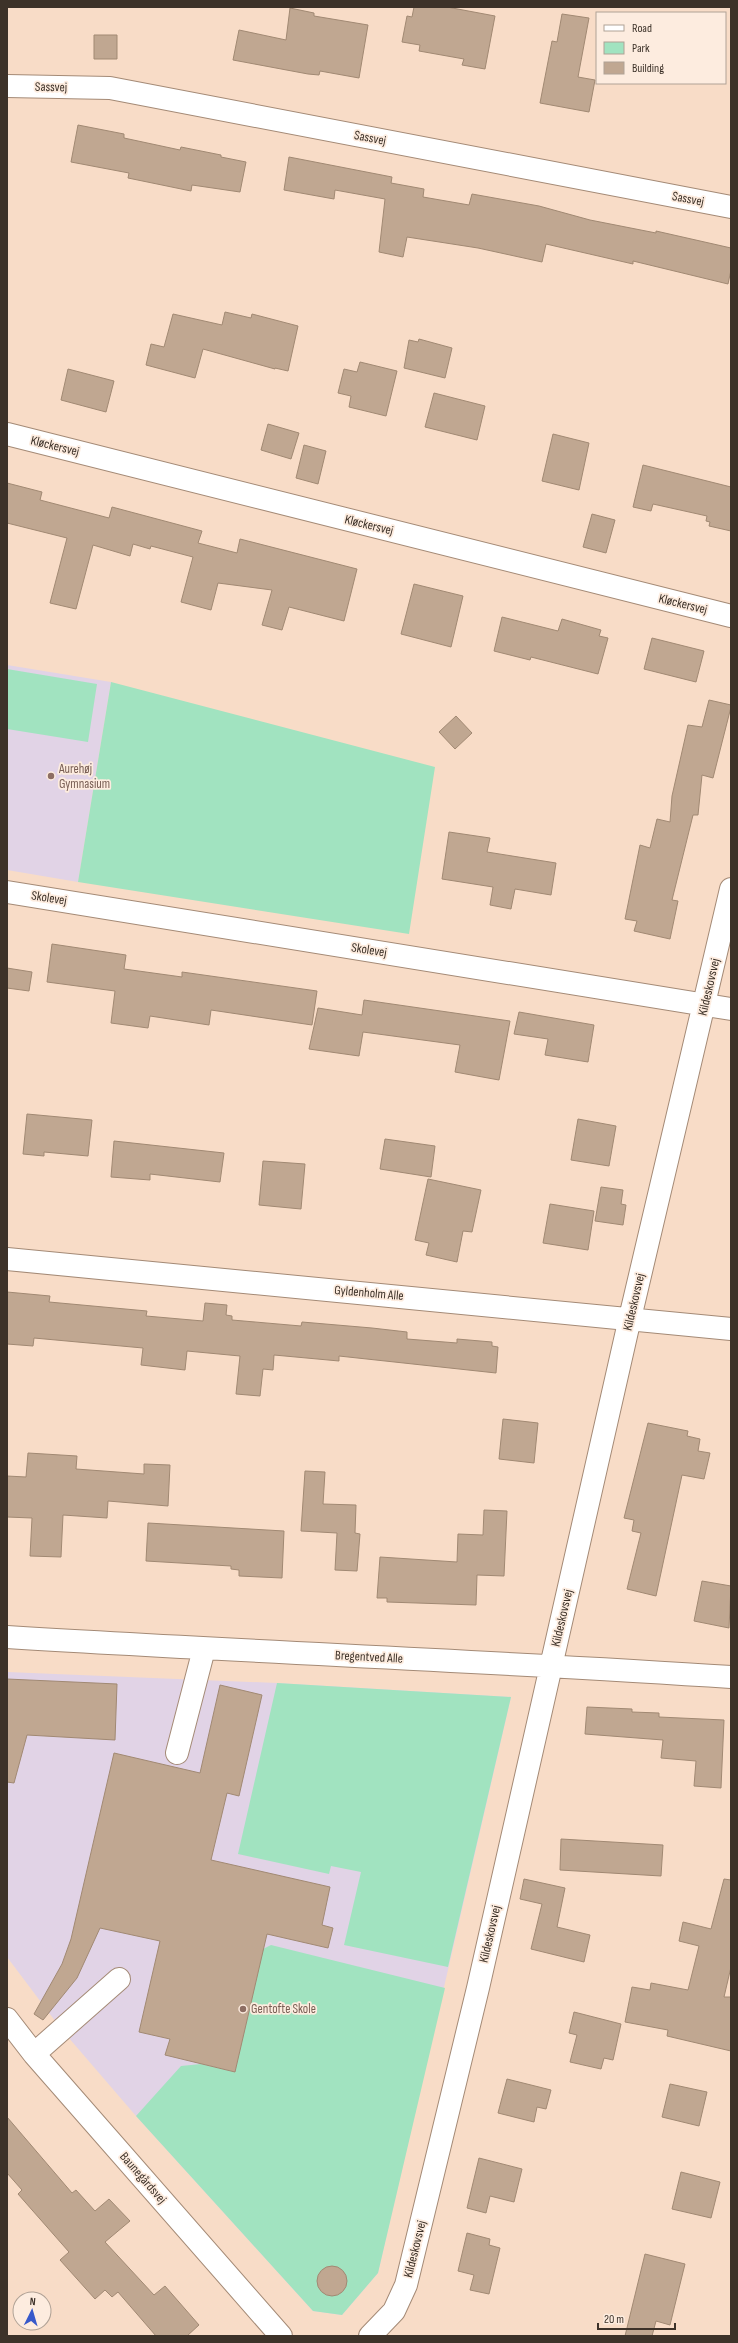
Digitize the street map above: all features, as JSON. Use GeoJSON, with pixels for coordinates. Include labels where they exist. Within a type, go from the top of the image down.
{"type":"FeatureCollection","features":[{"type":"Feature","properties":{"kind":"street","name":"Sassvej"},"geometry":{"type":"LineString","coordinates":[[7,86],[110,88],[731,207]]}},
{"type":"Feature","properties":{"kind":"street","name":"Kløckersvej"},"geometry":{"type":"LineString","coordinates":[[7,434],[731,616]]}},
{"type":"Feature","properties":{"kind":"street","name":"Kildeskovsvej"},"geometry":{"type":"LineString","coordinates":[[370,2336],[394,2311],[406,2285],[480,1980],[630,1318],[705,1005],[731,889]]}},
{"type":"Feature","properties":{"kind":"street","name":"Skolevej"},"geometry":{"type":"LineString","coordinates":[[7,892],[731,1009]]}},
{"type":"Feature","properties":{"kind":"street","name":"Gyldenholm Alle"},"geometry":{"type":"LineString","coordinates":[[7,1259],[630,1318],[731,1329]]}},
{"type":"Feature","properties":{"kind":"street","name":"Bregentved Alle"},"geometry":{"type":"LineString","coordinates":[[7,1637],[204,1649],[551,1665],[731,1677]]}},
{"type":"Feature","properties":{"kind":"street"},"geometry":{"type":"LineString","coordinates":[[177,1753],[204,1649]]}},
{"type":"Feature","properties":{"kind":"street"},"geometry":{"type":"LineString","coordinates":[[34,2054],[119,1980]]}},
{"type":"Feature","properties":{"kind":"street","name":"Baunegårdsvej"},"geometry":{"type":"LineString","coordinates":[[7,2019],[34,2054],[281,2336]]}},
{"type":"Feature","properties":{"kind":"shaded area","name":"Aurehøj Gymnasium"},"geometry":{"type":"Polygon","coordinates":[[[7,665],[111,682],[78,882],[7,870],[7,665]]]}},
{"type":"Feature","properties":{"kind":"shaded area","name":"Gentofte Skole"},"geometry":{"type":"Polygon","coordinates":[[[7,1672],[277,1683],[511,1697],[378,2273],[342,2315],[313,2311],[136,2116],[62,2030],[7,1957],[7,1672]]]}},
{"type":"Feature","properties":{"kind":"green space"},"geometry":{"type":"Polygon","coordinates":[[[7,669],[97,684],[88,742],[7,729],[7,669]]]}},
{"type":"Feature","properties":{"kind":"green space"},"geometry":{"type":"Polygon","coordinates":[[[111,682],[435,767],[409,934],[78,882],[111,682]]]}},
{"type":"Feature","properties":{"kind":"green space"},"geometry":{"type":"Polygon","coordinates":[[[277,1683],[511,1697],[448,1967],[344,1945],[361,1872],[331,1866],[329,1874],[238,1854],[277,1683]]]}},
{"type":"Feature","properties":{"kind":"green space"},"geometry":{"type":"Polygon","coordinates":[[[271,1945],[445,1988],[378,2273],[342,2315],[313,2311],[136,2116],[181,2066],[201,2064],[235,2072],[263,1949],[271,1945]]]}},
{"type":"Feature","properties":{"kind":"building"},"geometry":{"type":"Polygon","coordinates":[[[414,7],[447,7],[495,16],[485,69],[462,65],[464,59],[419,51],[420,45],[402,42],[407,16],[412,17],[414,7]]]}},
{"type":"Feature","properties":{"kind":"building"},"geometry":{"type":"Polygon","coordinates":[[[290,8],[314,13],[314,16],[368,25],[359,78],[320,71],[319,75],[308,74],[233,60],[239,30],[286,40],[290,8]]]}},
{"type":"Feature","properties":{"kind":"building"},"geometry":{"type":"Polygon","coordinates":[[[562,14],[589,18],[578,77],[595,80],[589,112],[540,103],[552,41],[557,42],[562,14]]]}},
{"type":"Feature","properties":{"kind":"building"},"geometry":{"type":"Polygon","coordinates":[[[94,35],[117,35],[117,59],[94,59],[94,35]]]}},
{"type":"Feature","properties":{"kind":"building"},"geometry":{"type":"Polygon","coordinates":[[[78,125],[124,134],[124,138],[180,150],[181,147],[246,162],[240,192],[192,185],[191,191],[128,178],[129,173],[71,162],[78,125]]]}},
{"type":"Feature","properties":{"kind":"building"},"geometry":{"type":"Polygon","coordinates":[[[289,157],[392,177],[391,183],[424,189],[423,197],[469,205],[472,194],[539,206],[590,220],[656,233],[656,231],[731,248],[731,270],[728,284],[633,261],[633,264],[546,244],[542,262],[478,248],[407,237],[403,257],[379,252],[385,199],[335,190],[334,199],[284,190],[289,157]]]}},
{"type":"Feature","properties":{"kind":"building"},"geometry":{"type":"Polygon","coordinates":[[[225,312],[251,318],[252,314],[298,326],[288,371],[275,369],[203,349],[195,378],[146,365],[151,344],[164,347],[173,314],[222,325],[225,312]]]}},
{"type":"Feature","properties":{"kind":"building"},"geometry":{"type":"Polygon","coordinates":[[[419,339],[452,348],[445,378],[404,368],[409,340],[418,342],[419,339]]]}},
{"type":"Feature","properties":{"kind":"building"},"geometry":{"type":"Polygon","coordinates":[[[360,362],[397,371],[386,416],[349,407],[351,396],[338,393],[344,369],[357,372],[360,362]]]}},
{"type":"Feature","properties":{"kind":"building"},"geometry":{"type":"Polygon","coordinates":[[[68,369],[114,381],[106,412],[61,400],[68,369]]]}},
{"type":"Feature","properties":{"kind":"building"},"geometry":{"type":"Polygon","coordinates":[[[434,393],[485,406],[477,440],[425,427],[434,393]]]}},
{"type":"Feature","properties":{"kind":"building"},"geometry":{"type":"Polygon","coordinates":[[[268,424],[299,433],[291,459],[261,450],[268,424]]]}},
{"type":"Feature","properties":{"kind":"building"},"geometry":{"type":"Polygon","coordinates":[[[553,434],[589,443],[579,490],[542,481],[553,434]]]}},
{"type":"Feature","properties":{"kind":"building"},"geometry":{"type":"Polygon","coordinates":[[[304,445],[326,451],[318,484],[296,478],[304,445]]]}},
{"type":"Feature","properties":{"kind":"building"},"geometry":{"type":"Polygon","coordinates":[[[643,465],[731,487],[731,531],[709,526],[710,522],[706,521],[707,516],[653,504],[651,511],[633,507],[643,465]]]}},
{"type":"Feature","properties":{"kind":"building"},"geometry":{"type":"Polygon","coordinates":[[[7,483],[42,492],[40,500],[109,518],[112,507],[202,531],[198,543],[237,553],[240,539],[357,569],[344,621],[289,607],[282,630],[262,625],[272,590],[218,583],[211,610],[181,602],[193,557],[151,546],[150,549],[133,544],[130,556],[93,545],[76,609],[50,603],[67,538],[7,523],[7,483]]]}},
{"type":"Feature","properties":{"kind":"building"},"geometry":{"type":"Polygon","coordinates":[[[592,514],[615,520],[606,553],[583,547],[592,514]]]}},
{"type":"Feature","properties":{"kind":"building"},"geometry":{"type":"Polygon","coordinates":[[[414,584],[463,596],[451,647],[401,634],[414,584]]]}},
{"type":"Feature","properties":{"kind":"building"},"geometry":{"type":"Polygon","coordinates":[[[502,617],[558,631],[562,619],[601,630],[599,636],[608,638],[598,674],[531,657],[530,660],[494,651],[502,617]]]}},
{"type":"Feature","properties":{"kind":"building"},"geometry":{"type":"Polygon","coordinates":[[[652,638],[704,651],[696,682],[644,669],[652,638]]]}},
{"type":"Feature","properties":{"kind":"building"},"geometry":{"type":"Polygon","coordinates":[[[709,700],[731,705],[731,707],[713,778],[702,775],[698,815],[693,815],[672,900],[678,901],[670,939],[634,931],[637,921],[625,919],[640,845],[650,848],[657,819],[670,822],[672,796],[688,725],[702,727],[709,700]]]}},
{"type":"Feature","properties":{"kind":"building"},"geometry":{"type":"Polygon","coordinates":[[[456,716],[472,733],[455,749],[439,732],[456,716]]]}},
{"type":"Feature","properties":{"kind":"building"},"geometry":{"type":"Polygon","coordinates":[[[449,832],[490,838],[487,852],[556,863],[551,895],[515,889],[511,909],[490,905],[493,887],[442,879],[449,832]]]}},
{"type":"Feature","properties":{"kind":"building"},"geometry":{"type":"Polygon","coordinates":[[[52,944],[126,955],[124,969],[182,977],[182,972],[317,991],[312,1025],[211,1010],[209,1025],[150,1016],[148,1028],[111,1023],[115,991],[47,982],[52,944]]]}},
{"type":"Feature","properties":{"kind":"building"},"geometry":{"type":"Polygon","coordinates":[[[7,968],[32,972],[29,991],[7,988],[7,968]]]}},
{"type":"Feature","properties":{"kind":"building"},"geometry":{"type":"Polygon","coordinates":[[[364,1000],[510,1021],[499,1080],[455,1072],[460,1045],[363,1032],[359,1056],[309,1049],[318,1008],[362,1015],[364,1000]]]}},
{"type":"Feature","properties":{"kind":"building"},"geometry":{"type":"Polygon","coordinates":[[[519,1012],[594,1025],[588,1062],[545,1055],[548,1039],[514,1034],[519,1012]]]}},
{"type":"Feature","properties":{"kind":"building"},"geometry":{"type":"Polygon","coordinates":[[[27,1114],[92,1120],[88,1156],[44,1152],[44,1156],[23,1154],[27,1114]]]}},
{"type":"Feature","properties":{"kind":"building"},"geometry":{"type":"Polygon","coordinates":[[[578,1119],[616,1126],[609,1166],[571,1160],[578,1119]]]}},
{"type":"Feature","properties":{"kind":"building"},"geometry":{"type":"Polygon","coordinates":[[[385,1139],[435,1146],[431,1177],[380,1169],[385,1139]]]}},
{"type":"Feature","properties":{"kind":"building"},"geometry":{"type":"Polygon","coordinates":[[[114,1141],[224,1153],[220,1182],[150,1174],[150,1180],[111,1177],[114,1141]]]}},
{"type":"Feature","properties":{"kind":"building"},"geometry":{"type":"Polygon","coordinates":[[[263,1161],[305,1164],[301,1209],[259,1205],[263,1161]]]}},
{"type":"Feature","properties":{"kind":"building"},"geometry":{"type":"Polygon","coordinates":[[[428,1179],[481,1190],[472,1232],[463,1231],[457,1262],[426,1255],[429,1243],[415,1240],[428,1179]]]}},
{"type":"Feature","properties":{"kind":"building"},"geometry":{"type":"Polygon","coordinates":[[[601,1187],[623,1190],[621,1204],[626,1205],[623,1225],[595,1221],[601,1187]]]}},
{"type":"Feature","properties":{"kind":"building"},"geometry":{"type":"Polygon","coordinates":[[[550,1204],[594,1211],[588,1250],[543,1243],[550,1204]]]}},
{"type":"Feature","properties":{"kind":"building"},"geometry":{"type":"Polygon","coordinates":[[[7,1292],[50,1296],[49,1302],[147,1311],[146,1316],[203,1321],[205,1303],[227,1305],[226,1315],[232,1316],[232,1320],[301,1326],[302,1322],[372,1328],[407,1332],[407,1339],[457,1343],[457,1339],[492,1342],[492,1346],[498,1347],[496,1373],[339,1356],[339,1361],[274,1355],[273,1370],[263,1369],[260,1396],[236,1394],[240,1356],[187,1351],[185,1370],[141,1365],[143,1348],[34,1338],[33,1346],[7,1344],[7,1292]]]}},
{"type":"Feature","properties":{"kind":"building"},"geometry":{"type":"Polygon","coordinates":[[[503,1419],[538,1423],[534,1463],[499,1459],[503,1419]]]}},
{"type":"Feature","properties":{"kind":"building"},"geometry":{"type":"Polygon","coordinates":[[[648,1423],[688,1431],[687,1436],[700,1439],[698,1451],[710,1453],[704,1479],[682,1475],[656,1596],[627,1589],[641,1533],[632,1531],[634,1520],[624,1518],[648,1423]]]}},
{"type":"Feature","properties":{"kind":"building"},"geometry":{"type":"Polygon","coordinates":[[[28,1453],[77,1456],[76,1469],[144,1474],[144,1464],[170,1465],[168,1506],[108,1501],[107,1518],[63,1515],[61,1557],[30,1556],[32,1518],[7,1517],[7,1476],[26,1477],[28,1453]]]}},
{"type":"Feature","properties":{"kind":"building"},"geometry":{"type":"Polygon","coordinates":[[[305,1471],[325,1472],[323,1504],[356,1505],[355,1533],[360,1534],[357,1571],[335,1570],[337,1533],[301,1531],[305,1471]]]}},
{"type":"Feature","properties":{"kind":"building"},"geometry":{"type":"Polygon","coordinates":[[[484,1510],[507,1511],[504,1576],[477,1575],[476,1605],[387,1602],[387,1598],[377,1598],[380,1557],[457,1562],[458,1534],[483,1535],[484,1510]]]}},
{"type":"Feature","properties":{"kind":"building"},"geometry":{"type":"Polygon","coordinates":[[[148,1523],[284,1531],[282,1578],[239,1576],[239,1570],[231,1569],[231,1566],[146,1561],[148,1523]]]}},
{"type":"Feature","properties":{"kind":"building"},"geometry":{"type":"Polygon","coordinates":[[[702,1581],[731,1586],[729,1628],[694,1621],[702,1581]]]}},
{"type":"Feature","properties":{"kind":"building"},"geometry":{"type":"Polygon","coordinates":[[[7,1679],[117,1684],[115,1740],[27,1735],[14,1783],[7,1782],[7,1679]]]}},
{"type":"Feature","properties":{"kind":"building"},"geometry":{"type":"Polygon","coordinates":[[[220,1685],[262,1695],[239,1796],[227,1793],[211,1860],[330,1887],[322,1925],[333,1928],[328,1948],[267,1934],[235,2072],[165,2055],[170,2039],[139,2032],[160,1941],[100,1928],[77,1978],[43,2020],[34,2014],[62,1964],[71,1939],[114,1753],[200,1773],[220,1685]]]}},
{"type":"Feature","properties":{"kind":"building"},"geometry":{"type":"Polygon","coordinates":[[[587,1707],[632,1709],[632,1712],[659,1713],[659,1717],[724,1720],[721,1788],[694,1786],[696,1761],[661,1758],[663,1740],[585,1734],[587,1707]]]}},
{"type":"Feature","properties":{"kind":"building"},"geometry":{"type":"Polygon","coordinates":[[[561,1839],[663,1845],[661,1876],[560,1870],[561,1839]]]}},
{"type":"Feature","properties":{"kind":"building"},"geometry":{"type":"Polygon","coordinates":[[[524,1879],[565,1888],[557,1927],[590,1935],[584,1962],[531,1949],[542,1904],[520,1899],[524,1879]]]}},
{"type":"Feature","properties":{"kind":"building"},"geometry":{"type":"Polygon","coordinates":[[[724,1879],[731,1880],[731,1967],[724,1997],[731,1997],[731,2051],[667,2036],[668,2030],[625,2022],[632,1987],[650,1990],[651,1983],[688,1990],[699,1946],[679,1941],[683,1922],[711,1929],[724,1879]]]}},
{"type":"Feature","properties":{"kind":"building"},"geometry":{"type":"Polygon","coordinates":[[[574,2012],[621,2024],[613,2060],[604,2058],[601,2069],[570,2062],[577,2035],[569,2033],[574,2012]]]}},
{"type":"Feature","properties":{"kind":"building"},"geometry":{"type":"Polygon","coordinates":[[[507,2079],[551,2090],[546,2109],[537,2107],[534,2122],[498,2113],[507,2079]]]}},
{"type":"Feature","properties":{"kind":"building"},"geometry":{"type":"Polygon","coordinates":[[[670,2084],[707,2092],[699,2126],[662,2117],[670,2084]]]}},
{"type":"Feature","properties":{"kind":"building"},"geometry":{"type":"Polygon","coordinates":[[[7,2117],[72,2193],[76,2190],[95,2211],[109,2199],[130,2221],[105,2242],[154,2295],[165,2286],[199,2325],[187,2336],[156,2336],[118,2292],[112,2297],[105,2290],[95,2299],[60,2260],[69,2252],[18,2194],[22,2190],[7,2173],[7,2117]]]}},
{"type":"Feature","properties":{"kind":"building"},"geometry":{"type":"Polygon","coordinates":[[[479,2158],[522,2169],[514,2202],[490,2196],[486,2213],[467,2208],[479,2158]]]}},
{"type":"Feature","properties":{"kind":"building"},"geometry":{"type":"Polygon","coordinates":[[[681,2172],[720,2182],[711,2218],[672,2209],[681,2172]]]}},
{"type":"Feature","properties":{"kind":"building"},"geometry":{"type":"Polygon","coordinates":[[[467,2233],[490,2239],[489,2245],[500,2248],[489,2294],[470,2290],[474,2275],[458,2271],[467,2233]]]}},
{"type":"Feature","properties":{"kind":"building"},"geometry":{"type":"Polygon","coordinates":[[[645,2254],[685,2264],[670,2325],[656,2321],[652,2336],[625,2336],[645,2254]]]}},
{"type":"Feature","properties":{"kind":"building"},"geometry":{"type":"Polygon","coordinates":[[[332,2266],[338,2267],[346,2275],[346,2287],[338,2295],[332,2296],[326,2295],[318,2287],[317,2281],[318,2275],[326,2267],[332,2266]]]}},
{"type":"Feature","properties":{"kind":"place","name":"Aurehøj Gymnasium"},"geometry":{"type":"Point","coordinates":[51,776]}},
{"type":"Feature","properties":{"kind":"place","name":"Gentofte Skole"},"geometry":{"type":"Point","coordinates":[243,2009]}}]}
